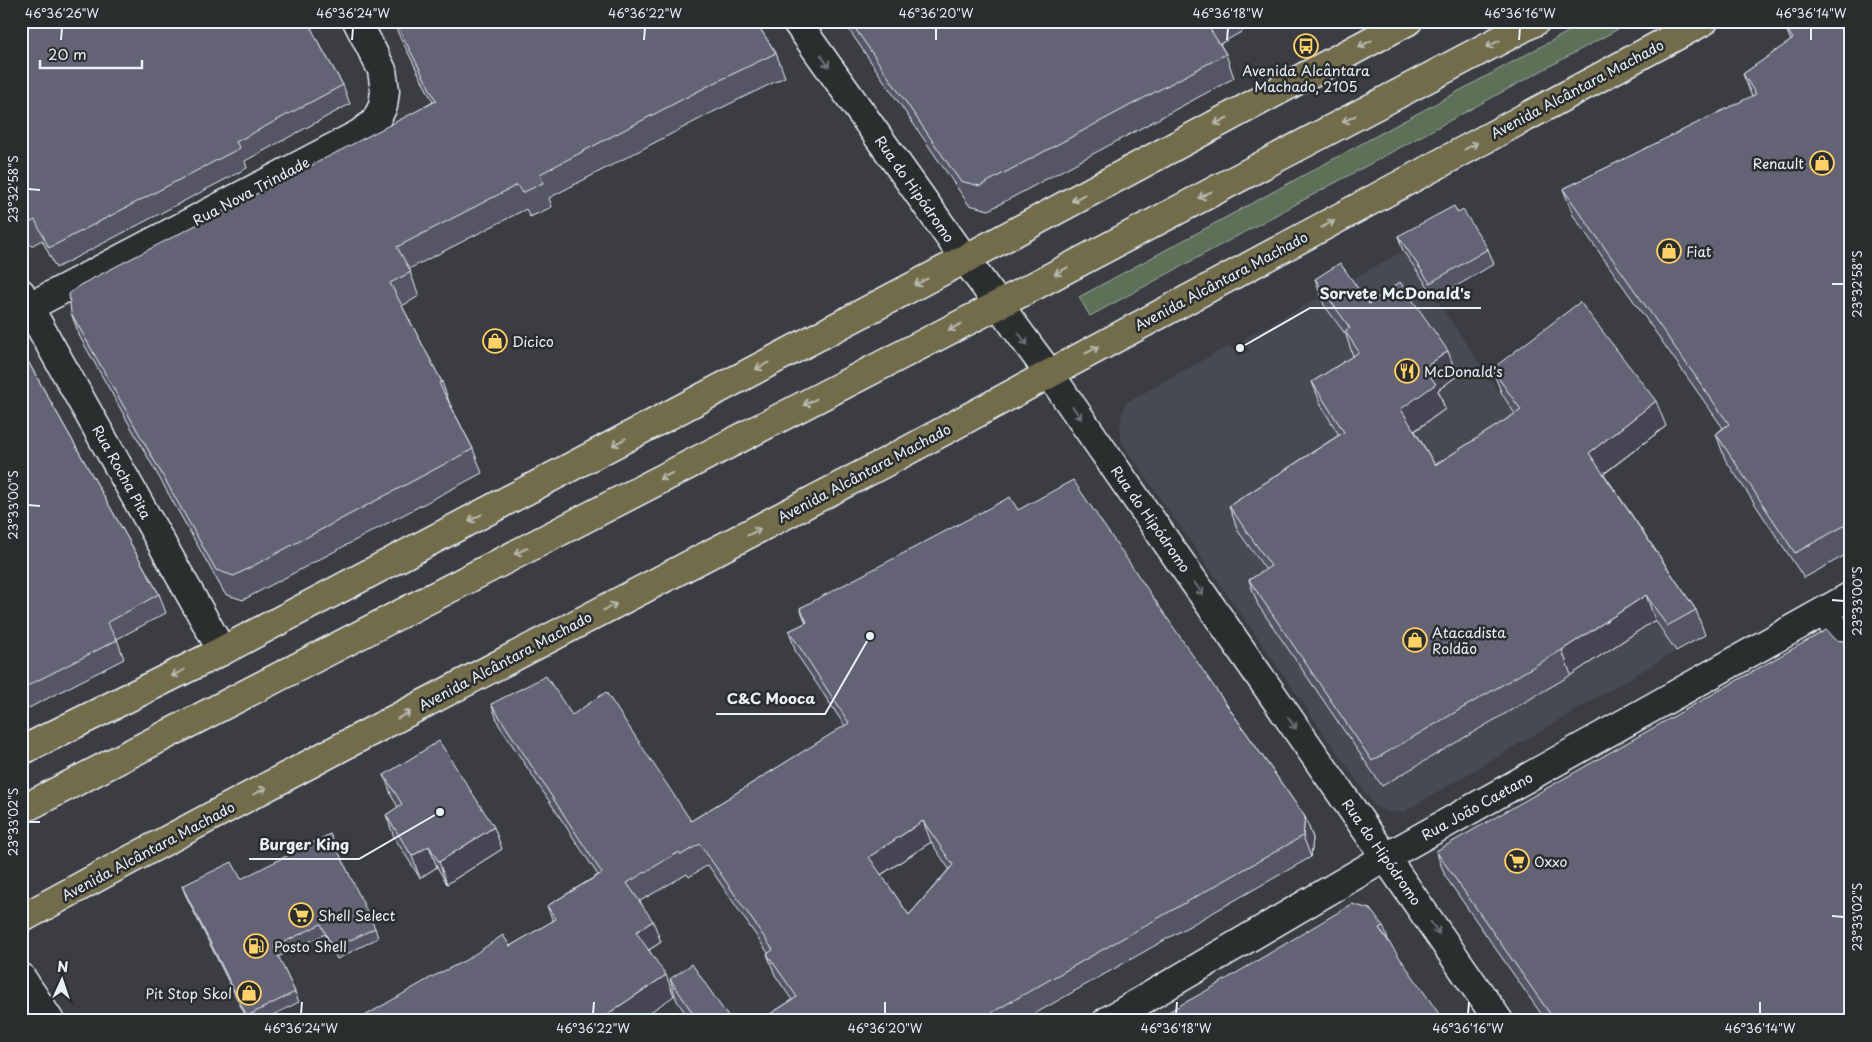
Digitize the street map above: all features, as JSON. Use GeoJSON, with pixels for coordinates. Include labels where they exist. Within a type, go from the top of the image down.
{"type":"FeatureCollection","features":[{"type":"Feature","properties":{"kind":"main road"},"geometry":{"type":"LineString","coordinates":[[21,751],[222,651],[964,259],[1408,21]]}},
{"type":"Feature","properties":{"kind":"main road"},"geometry":{"type":"LineString","coordinates":[[21,810],[998,305],[1536,21]]}},
{"type":"Feature","properties":{"kind":"main road","name":"Avenida Alcântara Machado"},"geometry":{"type":"LineString","coordinates":[[21,919],[373,731],[854,479],[1704,21]]}},
{"type":"Feature","properties":{"kind":"street","name":"Rua Nova Trindade"},"geometry":{"type":"LineString","coordinates":[[25,300],[350,139],[375,122],[383,106],[385,91],[382,70],[357,21]]}},
{"type":"Feature","properties":{"kind":"street","name":"Rua do Hipódromo"},"geometry":{"type":"LineString","coordinates":[[796,21],[964,259],[1049,373],[1499,1021]]}},
{"type":"Feature","properties":{"kind":"street","name":"Rua Rocha Pita"},"geometry":{"type":"LineString","coordinates":[[25,300],[222,651]]}},
{"type":"Feature","properties":{"kind":"street","name":"Rua João Caetano"},"geometry":{"type":"LineString","coordinates":[[1108,1021],[1386,857],[1851,596]]}},
{"type":"Feature","properties":{"kind":"street"},"geometry":{"type":"LineString","coordinates":[[1824,611],[1851,651]]}},
{"type":"Feature","properties":{"kind":"street"},"geometry":{"type":"LineString","coordinates":[[21,978],[50,1021]]}},
{"type":"Feature","properties":{"kind":"shaded area"},"geometry":{"type":"Polygon","coordinates":[[[1403,251],[1676,651],[1404,812],[1388,813],[1375,807],[1133,459],[1121,441],[1120,422],[1125,403],[1230,345],[1237,357],[1249,351],[1243,339],[1403,251]]]}},
{"type":"Feature","properties":{"kind":"green space"},"geometry":{"type":"Polygon","coordinates":[[[1588,21],[1633,21],[1090,316],[1079,297],[1588,21]]]}},
{"type":"Feature","properties":{"kind":"building"},"geometry":{"type":"Polygon","coordinates":[[[21,21],[308,21],[343,85],[236,142],[240,148],[49,248],[35,220],[24,226],[21,222],[21,21]]]}},
{"type":"Feature","properties":{"kind":"building"},"geometry":{"type":"Polygon","coordinates":[[[395,21],[755,21],[776,53],[706,87],[540,174],[543,183],[522,193],[517,185],[397,247],[411,272],[390,283],[442,382],[439,383],[473,449],[234,576],[216,570],[71,313],[69,294],[80,285],[436,101],[395,21]]]}},
{"type":"Feature","properties":{"kind":"building"},"geometry":{"type":"Polygon","coordinates":[[[850,21],[1209,21],[1206,23],[1226,54],[980,186],[960,181],[850,21]]]}},
{"type":"Feature","properties":{"kind":"building"},"geometry":{"type":"Polygon","coordinates":[[[1793,21],[1851,21],[1851,522],[1795,553],[1716,434],[1729,424],[1563,189],[1756,94],[1743,74],[1793,39],[1785,26],[1793,21]]]}},
{"type":"Feature","properties":{"kind":"building"},"geometry":{"type":"Polygon","coordinates":[[[1454,206],[1458,213],[1463,210],[1488,249],[1430,283],[1398,236],[1454,206]]]}},
{"type":"Feature","properties":{"kind":"building"},"geometry":{"type":"Polygon","coordinates":[[[1340,263],[1369,304],[1400,282],[1448,351],[1424,368],[1436,384],[1401,409],[1435,465],[1521,410],[1492,369],[1580,302],[1656,401],[1589,453],[1696,610],[1667,626],[1646,595],[1562,650],[1372,761],[1249,580],[1271,566],[1229,506],[1344,432],[1312,382],[1359,352],[1345,331],[1350,328],[1315,279],[1340,263]]]}},
{"type":"Feature","properties":{"kind":"building"},"geometry":{"type":"Polygon","coordinates":[[[21,349],[159,594],[107,623],[117,640],[21,689],[21,349]]]}},
{"type":"Feature","properties":{"kind":"building"},"geometry":{"type":"Polygon","coordinates":[[[1073,480],[1305,817],[1303,836],[977,1021],[759,1021],[797,997],[767,954],[773,950],[700,844],[681,855],[679,852],[627,883],[653,921],[636,932],[666,975],[609,1013],[613,1019],[611,1021],[356,1021],[430,978],[466,960],[503,935],[510,946],[556,919],[547,906],[602,873],[491,704],[546,676],[572,715],[606,692],[691,821],[849,723],[789,631],[807,622],[800,608],[1010,497],[1018,510],[1073,480]],[[923,821],[869,857],[909,915],[953,865],[923,821]]]}},
{"type":"Feature","properties":{"kind":"building"},"geometry":{"type":"Polygon","coordinates":[[[1826,630],[1835,640],[1843,641],[1851,655],[1851,1021],[1555,1021],[1436,851],[1826,630]]]}},
{"type":"Feature","properties":{"kind":"building"},"geometry":{"type":"Polygon","coordinates":[[[439,741],[494,827],[439,862],[429,846],[412,856],[386,815],[402,804],[384,775],[439,741]]]}},
{"type":"Feature","properties":{"kind":"building","name":"Posto Shell"},"geometry":{"type":"Polygon","coordinates":[[[330,834],[375,928],[333,949],[321,924],[274,947],[295,992],[247,1016],[182,886],[232,862],[241,879],[330,834]]]}},
{"type":"Feature","properties":{"kind":"building"},"geometry":{"type":"Polygon","coordinates":[[[1352,904],[1370,909],[1383,926],[1379,928],[1444,1021],[1152,1021],[1213,987],[1352,904]]]}},
{"type":"Feature","properties":{"kind":"building"},"geometry":{"type":"Polygon","coordinates":[[[692,964],[731,1021],[698,1021],[670,979],[692,964]]]}},
{"type":"Feature","properties":{"kind":"place","name":"Avenida Alcântara Machado, 2105"},"geometry":{"type":"Point","coordinates":[1306,46]}},
{"type":"Feature","properties":{"kind":"place","name":"Renault"},"geometry":{"type":"Point","coordinates":[1822,163]}},
{"type":"Feature","properties":{"kind":"place","name":"Fiat"},"geometry":{"type":"Point","coordinates":[1669,251]}},
{"type":"Feature","properties":{"kind":"place","name":"Dicico"},"geometry":{"type":"Point","coordinates":[495,341]}},
{"type":"Feature","properties":{"kind":"place","name":"Sorvete McDonald's"},"geometry":{"type":"Point","coordinates":[1240,348]}},
{"type":"Feature","properties":{"kind":"place","name":"McDonald's"},"geometry":{"type":"Point","coordinates":[1407,371]}},
{"type":"Feature","properties":{"kind":"place","name":"C&C Mooca"},"geometry":{"type":"Point","coordinates":[870,636]}},
{"type":"Feature","properties":{"kind":"place","name":"Atacadista Roldão"},"geometry":{"type":"Point","coordinates":[1415,640]}},
{"type":"Feature","properties":{"kind":"place","name":"Burger King"},"geometry":{"type":"Point","coordinates":[440,812]}},
{"type":"Feature","properties":{"kind":"place","name":"Oxxo"},"geometry":{"type":"Point","coordinates":[1517,861]}},
{"type":"Feature","properties":{"kind":"place","name":"Shell Select"},"geometry":{"type":"Point","coordinates":[301,915]}},
{"type":"Feature","properties":{"kind":"place","name":"Posto Shell"},"geometry":{"type":"Point","coordinates":[256,946]}},
{"type":"Feature","properties":{"kind":"place","name":"Pit Stop Skol"},"geometry":{"type":"Point","coordinates":[249,993]}}]}
